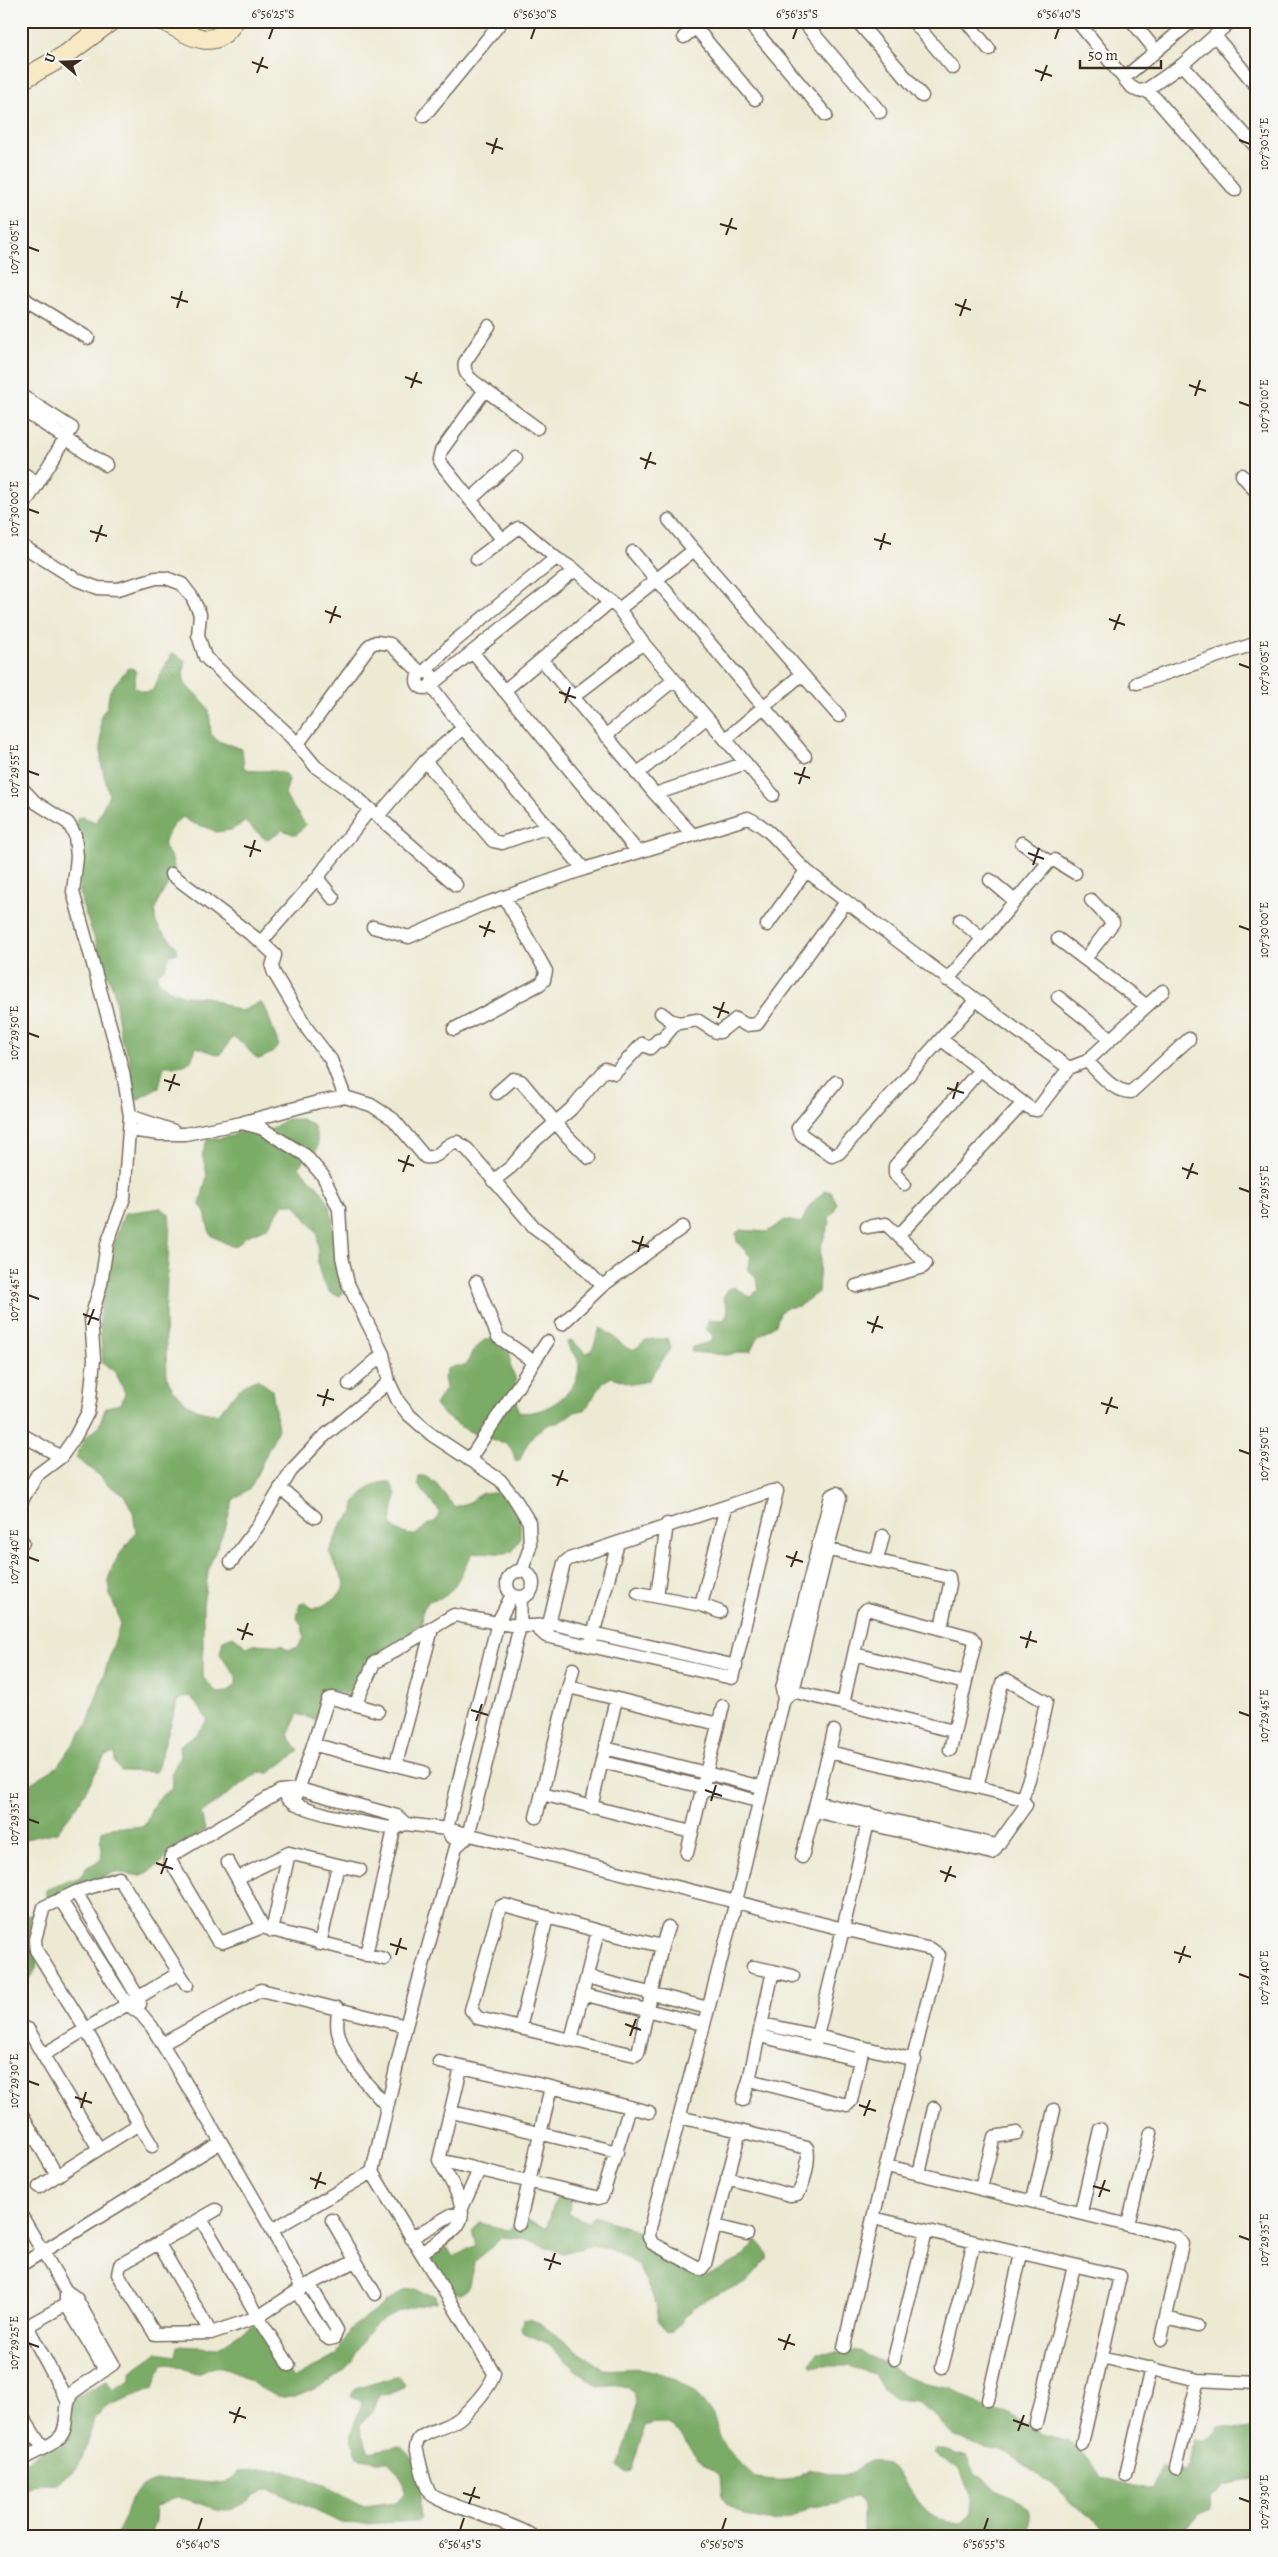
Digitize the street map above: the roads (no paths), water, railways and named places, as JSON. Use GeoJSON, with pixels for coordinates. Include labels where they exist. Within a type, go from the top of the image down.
{"type":"FeatureCollection","features":[{"type":"Feature","properties":{"kind":"street"},"geometry":{"type":"LineString","coordinates":[[21,80],[64,56],[111,21]]}},
{"type":"Feature","properties":{"kind":"street"},"geometry":{"type":"LineString","coordinates":[[164,21],[206,40],[224,35],[234,21]]}},
{"type":"Feature","properties":{"kind":"street"},"geometry":{"type":"LineString","coordinates":[[424,116],[502,21]]}},
{"type":"Feature","properties":{"kind":"street"},"geometry":{"type":"LineString","coordinates":[[747,21],[826,114]]}},
{"type":"Feature","properties":{"kind":"street"},"geometry":{"type":"LineString","coordinates":[[803,21],[880,112]]}},
{"type":"Feature","properties":{"kind":"street"},"geometry":{"type":"LineString","coordinates":[[857,21],[922,96]]}},
{"type":"Feature","properties":{"kind":"street"},"geometry":{"type":"LineString","coordinates":[[913,21],[953,68]]}},
{"type":"Feature","properties":{"kind":"street"},"geometry":{"type":"LineString","coordinates":[[966,21],[989,49]]}},
{"type":"Feature","properties":{"kind":"street"},"geometry":{"type":"LineString","coordinates":[[1077,21],[1124,78],[1138,91],[1146,90],[1182,65],[1231,21]]}},
{"type":"Feature","properties":{"kind":"street"},"geometry":{"type":"LineString","coordinates":[[1132,21],[1156,51]]}},
{"type":"Feature","properties":{"kind":"street"},"geometry":{"type":"LineString","coordinates":[[1124,78],[1190,22]]}},
{"type":"Feature","properties":{"kind":"street"},"geometry":{"type":"LineString","coordinates":[[684,37],[699,24],[755,99]]}},
{"type":"Feature","properties":{"kind":"street"},"geometry":{"type":"LineString","coordinates":[[1216,36],[1257,87]]}},
{"type":"Feature","properties":{"kind":"street"},"geometry":{"type":"LineString","coordinates":[[1182,65],[1257,148]]}},
{"type":"Feature","properties":{"kind":"street"},"geometry":{"type":"LineString","coordinates":[[1146,90],[1235,190]]}},
{"type":"Feature","properties":{"kind":"street"},"geometry":{"type":"LineString","coordinates":[[23,303],[88,338]]}},
{"type":"Feature","properties":{"kind":"street"},"geometry":{"type":"LineString","coordinates":[[489,326],[465,362],[466,375],[536,428]]}},
{"type":"Feature","properties":{"kind":"street"},"geometry":{"type":"LineString","coordinates":[[485,390],[441,451],[439,459],[502,539]]}},
{"type":"Feature","properties":{"kind":"street"},"geometry":{"type":"LineString","coordinates":[[21,398],[22,396],[72,428],[21,510]]}},
{"type":"Feature","properties":{"kind":"street"},"geometry":{"type":"LineString","coordinates":[[21,409],[106,465]]}},
{"type":"Feature","properties":{"kind":"street"},"geometry":{"type":"LineString","coordinates":[[470,500],[516,458]]}},
{"type":"Feature","properties":{"kind":"street"},"geometry":{"type":"LineString","coordinates":[[21,472],[38,483]]}},
{"type":"Feature","properties":{"kind":"street"},"geometry":{"type":"LineString","coordinates":[[1242,475],[1257,493]]}},
{"type":"Feature","properties":{"kind":"street"},"geometry":{"type":"LineString","coordinates":[[669,520],[839,716]]}},
{"type":"Feature","properties":{"kind":"street"},"geometry":{"type":"LineString","coordinates":[[477,559],[513,530],[522,530],[556,558],[575,570],[615,605],[643,643],[773,795]]}},
{"type":"Feature","properties":{"kind":"street"},"geometry":{"type":"LineString","coordinates":[[22,546],[77,580],[98,588],[118,589],[156,578],[166,578],[182,584],[192,597],[200,614],[198,635],[205,657],[297,745],[316,766],[374,812],[456,885]]}},
{"type":"Feature","properties":{"kind":"street"},"geometry":{"type":"LineString","coordinates":[[504,691],[615,605],[657,579],[694,550]]}},
{"type":"Feature","properties":{"kind":"street"},"geometry":{"type":"LineString","coordinates":[[633,552],[805,756]]}},
{"type":"Feature","properties":{"kind":"street"},"geometry":{"type":"LineString","coordinates":[[556,558],[455,641],[422,673],[418,680],[419,684],[426,687],[431,685],[473,654],[575,570]]}},
{"type":"Feature","properties":{"kind":"street"},"geometry":{"type":"LineString","coordinates":[[297,745],[370,646],[376,642],[390,644],[422,673]]}},
{"type":"Feature","properties":{"kind":"street"},"geometry":{"type":"LineString","coordinates":[[573,698],[643,643]]}},
{"type":"Feature","properties":{"kind":"street"},"geometry":{"type":"LineString","coordinates":[[1137,683],[1257,643]]}},
{"type":"Feature","properties":{"kind":"street"},"geometry":{"type":"LineString","coordinates":[[473,654],[638,852]]}},
{"type":"Feature","properties":{"kind":"street"},"geometry":{"type":"LineString","coordinates":[[542,660],[655,794],[693,835]]}},
{"type":"Feature","properties":{"kind":"street"},"geometry":{"type":"LineString","coordinates":[[726,739],[802,674]]}},
{"type":"Feature","properties":{"kind":"street"},"geometry":{"type":"LineString","coordinates":[[606,736],[674,680]]}},
{"type":"Feature","properties":{"kind":"street"},"geometry":{"type":"LineString","coordinates":[[431,685],[463,728],[584,869]]}},
{"type":"Feature","properties":{"kind":"street"},"geometry":{"type":"LineString","coordinates":[[638,774],[706,718]]}},
{"type":"Feature","properties":{"kind":"street"},"geometry":{"type":"LineString","coordinates":[[261,942],[374,812],[425,761],[463,728]]}},
{"type":"Feature","properties":{"kind":"street"},"geometry":{"type":"LineString","coordinates":[[425,761],[493,841],[502,843],[548,827]]}},
{"type":"Feature","properties":{"kind":"street"},"geometry":{"type":"LineString","coordinates":[[655,794],[746,763]]}},
{"type":"Feature","properties":{"kind":"street"},"geometry":{"type":"LineString","coordinates":[[21,788],[35,802],[68,823],[75,835],[77,857],[73,892],[123,1072],[130,1116],[138,1127],[179,1133],[214,1129],[318,1102],[345,1097],[371,1105],[393,1119],[425,1157],[431,1158],[439,1155],[450,1144],[457,1142],[467,1149],[534,1227],[570,1254],[602,1286]]}},
{"type":"Feature","properties":{"kind":"street"},"geometry":{"type":"LineString","coordinates":[[373,927],[409,936],[504,898],[584,869],[748,818],[770,833],[806,871],[975,1001],[1069,1068]]}},
{"type":"Feature","properties":{"kind":"street"},"geometry":{"type":"LineString","coordinates":[[1022,843],[1049,862]]}},
{"type":"Feature","properties":{"kind":"street"},"geometry":{"type":"LineString","coordinates":[[947,980],[1049,862],[1054,860],[1075,873]]}},
{"type":"Feature","properties":{"kind":"street"},"geometry":{"type":"LineString","coordinates":[[768,925],[806,871]]}},
{"type":"Feature","properties":{"kind":"street"},"geometry":{"type":"LineString","coordinates":[[171,874],[261,942],[275,955],[272,967],[274,973],[308,1030],[331,1060],[345,1097]]}},
{"type":"Feature","properties":{"kind":"street"},"geometry":{"type":"LineString","coordinates":[[316,878],[333,898]]}},
{"type":"Feature","properties":{"kind":"street"},"geometry":{"type":"LineString","coordinates":[[990,880],[1015,901]]}},
{"type":"Feature","properties":{"kind":"street"},"geometry":{"type":"LineString","coordinates":[[454,1029],[540,984],[546,975],[546,971],[504,898]]}},
{"type":"Feature","properties":{"kind":"street"},"geometry":{"type":"LineString","coordinates":[[1085,959],[1113,923],[1091,900]]}},
{"type":"Feature","properties":{"kind":"street"},"geometry":{"type":"LineString","coordinates":[[661,1013],[682,1024],[697,1020],[716,1032],[720,1032],[736,1019],[746,1025],[758,1024],[846,902]]}},
{"type":"Feature","properties":{"kind":"street"},"geometry":{"type":"LineString","coordinates":[[960,920],[983,938]]}},
{"type":"Feature","properties":{"kind":"street"},"geometry":{"type":"LineString","coordinates":[[1058,939],[1147,1006]]}},
{"type":"Feature","properties":{"kind":"street"},"geometry":{"type":"LineString","coordinates":[[942,1040],[1023,1103],[1037,1110],[1069,1068],[1087,1061],[1163,991]]}},
{"type":"Feature","properties":{"kind":"street"},"geometry":{"type":"LineString","coordinates":[[1058,997],[1111,1040]]}},
{"type":"Feature","properties":{"kind":"street"},"geometry":{"type":"LineString","coordinates":[[836,1082],[798,1128],[802,1135],[832,1156],[839,1153],[975,1001]]}},
{"type":"Feature","properties":{"kind":"street"},"geometry":{"type":"LineString","coordinates":[[493,1181],[512,1167],[530,1144],[554,1122],[571,1110],[605,1069],[616,1073],[642,1044],[650,1048],[658,1040],[661,1041],[676,1022]]}},
{"type":"Feature","properties":{"kind":"street"},"geometry":{"type":"LineString","coordinates":[[1087,1061],[1114,1086],[1125,1092],[1132,1092],[1189,1039]]}},
{"type":"Feature","properties":{"kind":"street"},"geometry":{"type":"LineString","coordinates":[[904,1184],[895,1174],[895,1166],[980,1070]]}},
{"type":"Feature","properties":{"kind":"street"},"geometry":{"type":"LineString","coordinates":[[497,1093],[513,1080],[520,1081],[554,1122],[589,1158]]}},
{"type":"Feature","properties":{"kind":"street"},"geometry":{"type":"LineString","coordinates":[[899,1235],[1023,1103]]}},
{"type":"Feature","properties":{"kind":"street"},"geometry":{"type":"LineString","coordinates":[[242,1123],[261,1128],[292,1146],[305,1155],[323,1176],[339,1209],[342,1257],[348,1284],[383,1354],[389,1382],[408,1414],[432,1435],[500,1480],[513,1496],[529,1522],[530,1547],[522,1570]]}},
{"type":"Feature","properties":{"kind":"street"},"geometry":{"type":"LineString","coordinates":[[21,1502],[37,1475],[61,1457],[75,1438],[89,1406],[94,1359],[91,1318],[101,1284],[107,1244],[124,1198],[138,1127]]}},
{"type":"Feature","properties":{"kind":"street"},"geometry":{"type":"LineString","coordinates":[[856,1286],[925,1265],[924,1260],[899,1235],[882,1223],[868,1227]]}},
{"type":"Feature","properties":{"kind":"street"},"geometry":{"type":"LineString","coordinates":[[562,1324],[602,1286],[654,1246],[683,1227]]}},
{"type":"Feature","properties":{"kind":"street"},"geometry":{"type":"LineString","coordinates":[[476,1282],[498,1337],[533,1361]]}},
{"type":"Feature","properties":{"kind":"street"},"geometry":{"type":"LineString","coordinates":[[469,1460],[547,1342]]}},
{"type":"Feature","properties":{"kind":"street"},"geometry":{"type":"LineString","coordinates":[[349,1384],[383,1354]]}},
{"type":"Feature","properties":{"kind":"street"},"geometry":{"type":"LineString","coordinates":[[230,1562],[258,1526],[291,1471],[322,1438],[389,1382]]}},
{"type":"Feature","properties":{"kind":"street"},"geometry":{"type":"LineString","coordinates":[[21,1434],[61,1457]]}},
{"type":"Feature","properties":{"kind":"street"},"geometry":{"type":"LineString","coordinates":[[280,1488],[315,1517]]}},
{"type":"Feature","properties":{"kind":"street"},"geometry":{"type":"LineString","coordinates":[[356,1703],[374,1663],[454,1615],[520,1626],[542,1632],[592,1640],[732,1678],[777,1492],[772,1491],[667,1524],[566,1560],[549,1623],[542,1632]]}},
{"type":"Feature","properties":{"kind":"street"},"geometry":{"type":"LineString","coordinates":[[701,1605],[726,1507]]}},
{"type":"Feature","properties":{"kind":"street"},"geometry":{"type":"LineString","coordinates":[[657,1596],[667,1524]]}},
{"type":"Feature","properties":{"kind":"street"},"geometry":{"type":"LineString","coordinates":[[878,1560],[883,1536]]}},
{"type":"Feature","properties":{"kind":"street"},"geometry":{"type":"LineString","coordinates":[[592,1640],[618,1543]]}},
{"type":"Feature","properties":{"kind":"street"},"geometry":{"type":"LineString","coordinates":[[740,2131],[706,2264],[701,2269],[650,2241],[650,2228],[735,1903],[761,1787],[824,1548],[949,1578],[950,1584],[941,1628]]}},
{"type":"Feature","properties":{"kind":"street"},"geometry":{"type":"LineString","coordinates":[[522,1570],[529,1573],[533,1586],[529,1594],[517,1596],[508,1590],[507,1579],[516,1571],[522,1570]]}},
{"type":"Feature","properties":{"kind":"street"},"geometry":{"type":"LineString","coordinates":[[638,1593],[701,1605],[720,1612]]}},
{"type":"Feature","properties":{"kind":"street"},"geometry":{"type":"LineString","coordinates":[[456,1847],[447,1829],[498,1622],[517,1596]]}},
{"type":"Feature","properties":{"kind":"street"},"geometry":{"type":"LineString","coordinates":[[517,1596],[520,1626],[468,1836],[456,1847],[406,2026],[372,2172],[472,2337],[494,2377],[471,2407],[455,2422],[422,2436],[417,2441],[416,2447],[428,2492],[435,2499],[479,2512],[532,2536]]}},
{"type":"Feature","properties":{"kind":"street"},"geometry":{"type":"LineString","coordinates":[[843,1704],[863,1614],[869,1608],[941,1628],[975,1640],[950,1750]]}},
{"type":"Feature","properties":{"kind":"street"},"geometry":{"type":"LineString","coordinates":[[549,1623],[592,1640]]}},
{"type":"Feature","properties":{"kind":"street"},"geometry":{"type":"LineString","coordinates":[[396,1764],[432,1629]]}},
{"type":"Feature","properties":{"kind":"street"},"geometry":{"type":"LineString","coordinates":[[855,1654],[965,1683]]}},
{"type":"Feature","properties":{"kind":"street"},"geometry":{"type":"LineString","coordinates":[[536,1817],[573,1669]]}},
{"type":"Feature","properties":{"kind":"street"},"geometry":{"type":"LineString","coordinates":[[977,1787],[1002,1683],[1007,1680],[1046,1702],[1030,1776],[1022,1799]]}},
{"type":"Feature","properties":{"kind":"street"},"geometry":{"type":"LineString","coordinates":[[569,1687],[718,1724]]}},
{"type":"Feature","properties":{"kind":"street"},"geometry":{"type":"LineString","coordinates":[[786,1693],[843,1704],[953,1731]]}},
{"type":"Feature","properties":{"kind":"street"},"geometry":{"type":"LineString","coordinates":[[294,1803],[315,1745],[328,1699],[356,1703],[378,1711]]}},
{"type":"Feature","properties":{"kind":"street"},"geometry":{"type":"LineString","coordinates":[[592,1808],[616,1699]]}},
{"type":"Feature","properties":{"kind":"street"},"geometry":{"type":"LineString","coordinates":[[687,1852],[723,1706]]}},
{"type":"Feature","properties":{"kind":"street"},"geometry":{"type":"LineString","coordinates":[[802,1857],[834,1731]]}},
{"type":"Feature","properties":{"kind":"street"},"geometry":{"type":"LineString","coordinates":[[315,1745],[423,1772]]}},
{"type":"Feature","properties":{"kind":"street"},"geometry":{"type":"LineString","coordinates":[[605,1748],[761,1787]]}},
{"type":"Feature","properties":{"kind":"street"},"geometry":{"type":"LineString","coordinates":[[815,1806],[992,1853],[1024,1807],[1025,1802],[1022,1799],[829,1752]]}},
{"type":"Feature","properties":{"kind":"street"},"geometry":{"type":"LineString","coordinates":[[603,1762],[758,1801]]}},
{"type":"Feature","properties":{"kind":"street"},"geometry":{"type":"LineString","coordinates":[[384,1959],[267,1929],[218,1942],[170,1859],[280,1791],[299,1789],[402,1820],[447,1829],[468,1836],[735,1903],[931,1949],[940,1955],[874,2218],[844,2347]]}},
{"type":"Feature","properties":{"kind":"street"},"geometry":{"type":"LineString","coordinates":[[280,1791],[294,1803],[394,1829]]}},
{"type":"Feature","properties":{"kind":"street"},"geometry":{"type":"LineString","coordinates":[[542,1794],[692,1832]]}},
{"type":"Feature","properties":{"kind":"street"},"geometry":{"type":"LineString","coordinates":[[815,2042],[869,1819]]}},
{"type":"Feature","properties":{"kind":"street"},"geometry":{"type":"LineString","coordinates":[[366,1955],[394,1829],[402,1820]]}},
{"type":"Feature","properties":{"kind":"street"},"geometry":{"type":"LineString","coordinates":[[267,1929],[289,1853]]}},
{"type":"Feature","properties":{"kind":"street"},"geometry":{"type":"LineString","coordinates":[[237,1878],[289,1853],[360,1870]]}},
{"type":"Feature","properties":{"kind":"street"},"geometry":{"type":"LineString","coordinates":[[228,1862],[267,1929]]}},
{"type":"Feature","properties":{"kind":"street"},"geometry":{"type":"LineString","coordinates":[[320,1944],[338,1865]]}},
{"type":"Feature","properties":{"kind":"street"},"geometry":{"type":"LineString","coordinates":[[152,2146],[35,1944],[44,1907],[76,1892],[118,1877],[187,1985]]}},
{"type":"Feature","properties":{"kind":"street"},"geometry":{"type":"LineString","coordinates":[[76,1892],[138,1997],[141,2014]]}},
{"type":"Feature","properties":{"kind":"street"},"geometry":{"type":"LineString","coordinates":[[60,1899],[127,2004],[141,2014],[162,2044],[272,2230],[302,2288]]}},
{"type":"Feature","properties":{"kind":"street"},"geometry":{"type":"LineString","coordinates":[[662,1946],[598,1931],[504,1905],[500,1907],[471,2010],[478,2018],[635,2055],[638,2053],[668,1927]]}},
{"type":"Feature","properties":{"kind":"street"},"geometry":{"type":"LineString","coordinates":[[520,2028],[547,1917]]}},
{"type":"Feature","properties":{"kind":"street"},"geometry":{"type":"LineString","coordinates":[[571,2040],[598,1931]]}},
{"type":"Feature","properties":{"kind":"street"},"geometry":{"type":"LineString","coordinates":[[753,1967],[793,1976]]}},
{"type":"Feature","properties":{"kind":"street"},"geometry":{"type":"LineString","coordinates":[[743,2100],[762,2030],[773,1971]]}},
{"type":"Feature","properties":{"kind":"street"},"geometry":{"type":"LineString","coordinates":[[43,2054],[179,1973]]}},
{"type":"Feature","properties":{"kind":"street"},"geometry":{"type":"LineString","coordinates":[[587,1977],[708,2008]]}},
{"type":"Feature","properties":{"kind":"street"},"geometry":{"type":"LineString","coordinates":[[162,2044],[261,1990],[406,2026]]}},
{"type":"Feature","properties":{"kind":"street"},"geometry":{"type":"LineString","coordinates":[[582,1994],[704,2024]]}},
{"type":"Feature","properties":{"kind":"street"},"geometry":{"type":"LineString","coordinates":[[338,2008],[337,2031],[348,2058],[366,2085],[387,2106]]}},
{"type":"Feature","properties":{"kind":"street"},"geometry":{"type":"LineString","coordinates":[[21,2031],[24,2028],[28,2029],[99,2149]]}},
{"type":"Feature","properties":{"kind":"street"},"geometry":{"type":"LineString","coordinates":[[762,2030],[862,2054],[915,2060]]}},
{"type":"Feature","properties":{"kind":"street"},"geometry":{"type":"LineString","coordinates":[[749,2080],[847,2105],[851,2101],[862,2054]]}},
{"type":"Feature","properties":{"kind":"street"},"geometry":{"type":"LineString","coordinates":[[439,2062],[650,2112]]}},
{"type":"Feature","properties":{"kind":"street"},"geometry":{"type":"LineString","coordinates":[[462,2068],[439,2160],[462,2210]]}},
{"type":"Feature","properties":{"kind":"street"},"geometry":{"type":"LineString","coordinates":[[519,2224],[551,2087]]}},
{"type":"Feature","properties":{"kind":"street"},"geometry":{"type":"LineString","coordinates":[[439,2160],[601,2198],[604,2194],[630,2107]]}},
{"type":"Feature","properties":{"kind":"street"},"geometry":{"type":"LineString","coordinates":[[919,2174],[934,2108]]}},
{"type":"Feature","properties":{"kind":"street"},"geometry":{"type":"LineString","coordinates":[[1032,2200],[1054,2110]]}},
{"type":"Feature","properties":{"kind":"street"},"geometry":{"type":"LineString","coordinates":[[452,2112],[617,2152]]}},
{"type":"Feature","properties":{"kind":"street"},"geometry":{"type":"LineString","coordinates":[[21,2113],[57,2176]]}},
{"type":"Feature","properties":{"kind":"street"},"geometry":{"type":"LineString","coordinates":[[679,2117],[807,2148],[808,2155],[800,2189],[797,2194],[790,2195],[727,2178]]}},
{"type":"Feature","properties":{"kind":"street"},"geometry":{"type":"LineString","coordinates":[[39,2187],[139,2124]]}},
{"type":"Feature","properties":{"kind":"street"},"geometry":{"type":"LineString","coordinates":[[1081,2212],[1100,2129]]}},
{"type":"Feature","properties":{"kind":"street"},"geometry":{"type":"LineString","coordinates":[[981,2188],[994,2137],[1016,2133]]}},
{"type":"Feature","properties":{"kind":"street"},"geometry":{"type":"LineString","coordinates":[[1128,2224],[1151,2133]]}},
{"type":"Feature","properties":{"kind":"street"},"geometry":{"type":"LineString","coordinates":[[21,2265],[221,2142]]}},
{"type":"Feature","properties":{"kind":"street"},"geometry":{"type":"LineString","coordinates":[[887,2166],[1177,2237],[1181,2240],[1161,2339]]}},
{"type":"Feature","properties":{"kind":"street"},"geometry":{"type":"LineString","coordinates":[[421,2253],[458,2226],[462,2210],[479,2170]]}},
{"type":"Feature","properties":{"kind":"street"},"geometry":{"type":"LineString","coordinates":[[272,2230],[372,2172]]}},
{"type":"Feature","properties":{"kind":"street"},"geometry":{"type":"LineString","coordinates":[[216,2210],[120,2265],[118,2274],[155,2334],[211,2333],[258,2317],[302,2288],[355,2260]]}},
{"type":"Feature","properties":{"kind":"street"},"geometry":{"type":"LineString","coordinates":[[411,2238],[462,2210]]}},
{"type":"Feature","properties":{"kind":"street"},"geometry":{"type":"LineString","coordinates":[[21,2214],[69,2298],[113,2360],[112,2367],[72,2393],[67,2400],[60,2438],[21,2460]]}},
{"type":"Feature","properties":{"kind":"street"},"geometry":{"type":"LineString","coordinates":[[874,2218],[1120,2276],[1082,2444]]}},
{"type":"Feature","properties":{"kind":"street"},"geometry":{"type":"LineString","coordinates":[[200,2219],[289,2365]]}},
{"type":"Feature","properties":{"kind":"street"},"geometry":{"type":"LineString","coordinates":[[332,2220],[375,2294]]}},
{"type":"Feature","properties":{"kind":"street"},"geometry":{"type":"LineString","coordinates":[[716,2226],[747,2234]]}},
{"type":"Feature","properties":{"kind":"street"},"geometry":{"type":"LineString","coordinates":[[894,2359],[926,2231]]}},
{"type":"Feature","properties":{"kind":"street"},"geometry":{"type":"LineString","coordinates":[[942,2367],[974,2242]]}},
{"type":"Feature","properties":{"kind":"street"},"geometry":{"type":"LineString","coordinates":[[159,2244],[211,2333]]}},
{"type":"Feature","properties":{"kind":"street"},"geometry":{"type":"LineString","coordinates":[[988,2400],[1022,2254]]}},
{"type":"Feature","properties":{"kind":"street"},"geometry":{"type":"LineString","coordinates":[[1036,2423],[1074,2266]]}},
{"type":"Feature","properties":{"kind":"street"},"geometry":{"type":"LineString","coordinates":[[67,2400],[24,2328],[69,2298]]}},
{"type":"Feature","properties":{"kind":"street"},"geometry":{"type":"LineString","coordinates":[[1166,2318],[1198,2326]]}},
{"type":"Feature","properties":{"kind":"street"},"geometry":{"type":"LineString","coordinates":[[1102,2357],[1198,2380],[1257,2383]]}},
{"type":"Feature","properties":{"kind":"street"},"geometry":{"type":"LineString","coordinates":[[1126,2475],[1152,2368]]}},
{"type":"Feature","properties":{"kind":"street"},"geometry":{"type":"LineString","coordinates":[[1176,2468],[1198,2380]]}},
{"type":"Feature","properties":{"kind":"street"},"geometry":{"type":"LineString","coordinates":[[21,2414],[42,2448]]}}]}
